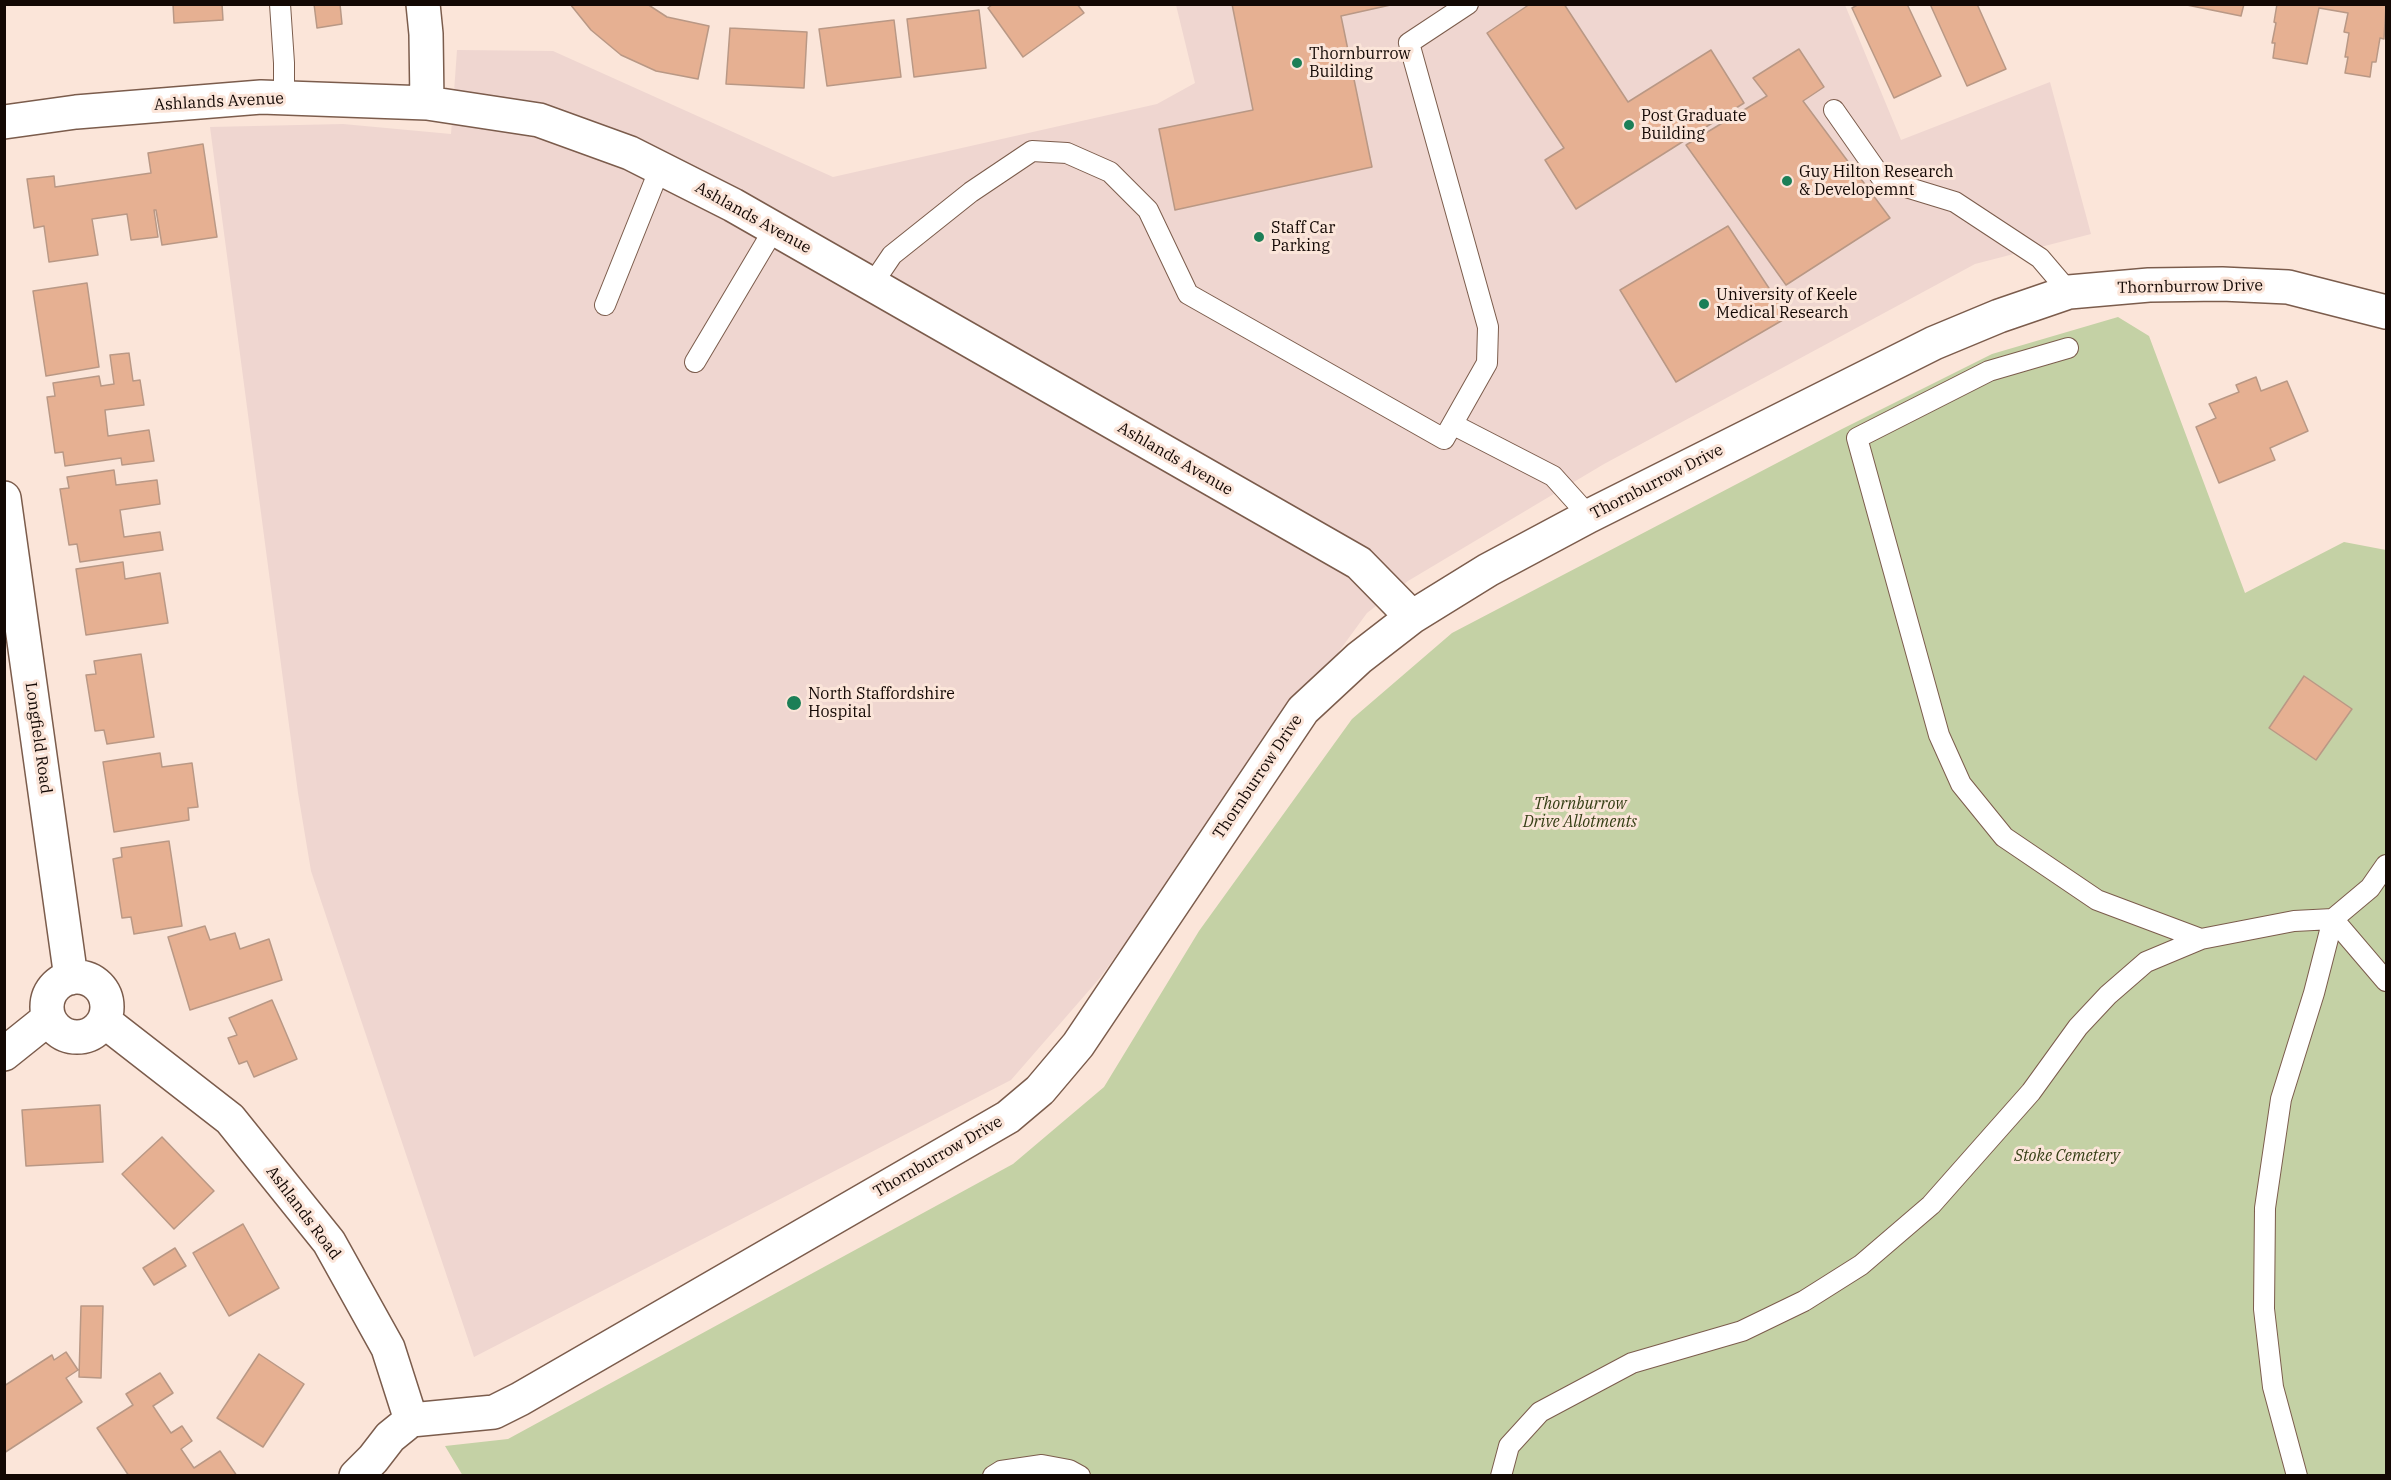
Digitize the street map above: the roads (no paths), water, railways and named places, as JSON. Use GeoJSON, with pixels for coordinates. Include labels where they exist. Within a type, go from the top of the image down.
{"type":"FeatureCollection","features":[{"type":"Feature","properties":{"kind":"street"},"geometry":{"type":"LineString","coordinates":[[423,4],[427,103]]}},
{"type":"Feature","properties":{"kind":"street","name":"Ashlands Avenue"},"geometry":{"type":"LineString","coordinates":[[4,122],[88,111],[261,97],[427,103],[539,120],[630,153],[733,205],[871,286],[1359,563],[1413,617]]}},
{"type":"Feature","properties":{"kind":"street","name":"Thornburrow Drive"},"geometry":{"type":"LineString","coordinates":[[411,1420],[494,1412],[520,1399],[1008,1117],[1040,1090],[1078,1045],[1303,710],[1359,658],[1413,617],[1488,570],[1589,516],[1934,343],[1999,316],[2069,292],[2149,285],[2222,284],[2288,287],[2386,312]]}},
{"type":"Feature","properties":{"kind":"street","name":"Longfield Road"},"geometry":{"type":"LineString","coordinates":[[4,498],[71,978]]}},
{"type":"Feature","properties":{"kind":"street"},"geometry":{"type":"LineString","coordinates":[[71,978],[91,981],[100,987],[105,996],[107,1006],[104,1022],[88,1035],[68,1036],[58,1030],[49,1018],[47,1007],[49,997],[54,988],[71,978]]}},
{"type":"Feature","properties":{"kind":"street"},"geometry":{"type":"LineString","coordinates":[[4,1054],[49,1018]]}},
{"type":"Feature","properties":{"kind":"street","name":"Ashlands Road"},"geometry":{"type":"LineString","coordinates":[[104,1022],[230,1119],[329,1242],[388,1348],[411,1420]]}},
{"type":"Feature","properties":{"kind":"street"},"geometry":{"type":"LineString","coordinates":[[356,1476],[373,1460],[390,1437],[411,1420]]}},
{"type":"Feature","properties":{"kind":"lane"},"geometry":{"type":"LineString","coordinates":[[280,4],[284,98]]}},
{"type":"Feature","properties":{"kind":"lane"},"geometry":{"type":"LineString","coordinates":[[871,286],[892,255],[971,192],[1032,151],[1067,153],[1110,172],[1148,210],[1188,294],[1444,439],[1454,425],[1487,363],[1488,327],[1409,43],[1468,4]]}},
{"type":"Feature","properties":{"kind":"lane"},"geometry":{"type":"LineString","coordinates":[[1834,110],[1882,180],[1955,202],[2040,258],[2069,292]]}},
{"type":"Feature","properties":{"kind":"lane"},"geometry":{"type":"LineString","coordinates":[[605,305],[660,168]]}},
{"type":"Feature","properties":{"kind":"lane"},"geometry":{"type":"LineString","coordinates":[[694,362],[774,229]]}},
{"type":"Feature","properties":{"kind":"lane"},"geometry":{"type":"LineString","coordinates":[[2068,348],[1989,371],[1857,438],[1939,735],[1961,784],[2005,832],[2097,900],[2201,939]]}},
{"type":"Feature","properties":{"kind":"lane"},"geometry":{"type":"LineString","coordinates":[[1454,425],[1553,476],[1589,516]]}},
{"type":"Feature","properties":{"kind":"lane"},"geometry":{"type":"LineString","coordinates":[[1501,1476],[1509,1446],[1539,1413],[1632,1364],[1742,1331],[1804,1301],[1861,1265],[1931,1205],[2031,1092],[2078,1027],[2108,995],[2146,962],[2201,939],[2294,921],[2332,919],[2370,888],[2386,865]]}},
{"type":"Feature","properties":{"kind":"lane"},"geometry":{"type":"LineString","coordinates":[[2332,919],[2386,981]]}},
{"type":"Feature","properties":{"kind":"lane"},"geometry":{"type":"LineString","coordinates":[[2297,1476],[2273,1387],[2270,1365],[2264,1309],[2265,1208],[2281,1099],[2314,993],[2332,919]]}},
{"type":"Feature","properties":{"kind":"lane"},"geometry":{"type":"LineString","coordinates":[[993,1476],[1001,1471],[1042,1465],[1069,1470],[1080,1476]]}},
{"type":"Feature","properties":{"kind":"place","name":"Thornburrow Building"},"geometry":{"type":"Point","coordinates":[1297,63]}},
{"type":"Feature","properties":{"kind":"place","name":"Post Graduate Building"},"geometry":{"type":"Point","coordinates":[1629,125]}},
{"type":"Feature","properties":{"kind":"place","name":"Guy Hilton Research & Developemnt"},"geometry":{"type":"Point","coordinates":[1787,181]}},
{"type":"Feature","properties":{"kind":"place","name":"Staff Car Parking"},"geometry":{"type":"Point","coordinates":[1259,237]}},
{"type":"Feature","properties":{"kind":"place","name":"University of Keele Medical Research"},"geometry":{"type":"Point","coordinates":[1704,304]}},
{"type":"Feature","properties":{"kind":"place","name":"North Staffordshire Hospital"},"geometry":{"type":"Point","coordinates":[794,703]}},
{"type":"Feature","properties":{"kind":"park label","name":"Thornburrow Drive Allotments"},"geometry":{"type":"Point","coordinates":[1580,813]}},
{"type":"Feature","properties":{"kind":"park label","name":"Stoke Cemetery"},"geometry":{"type":"Point","coordinates":[2067,1156]}}]}
